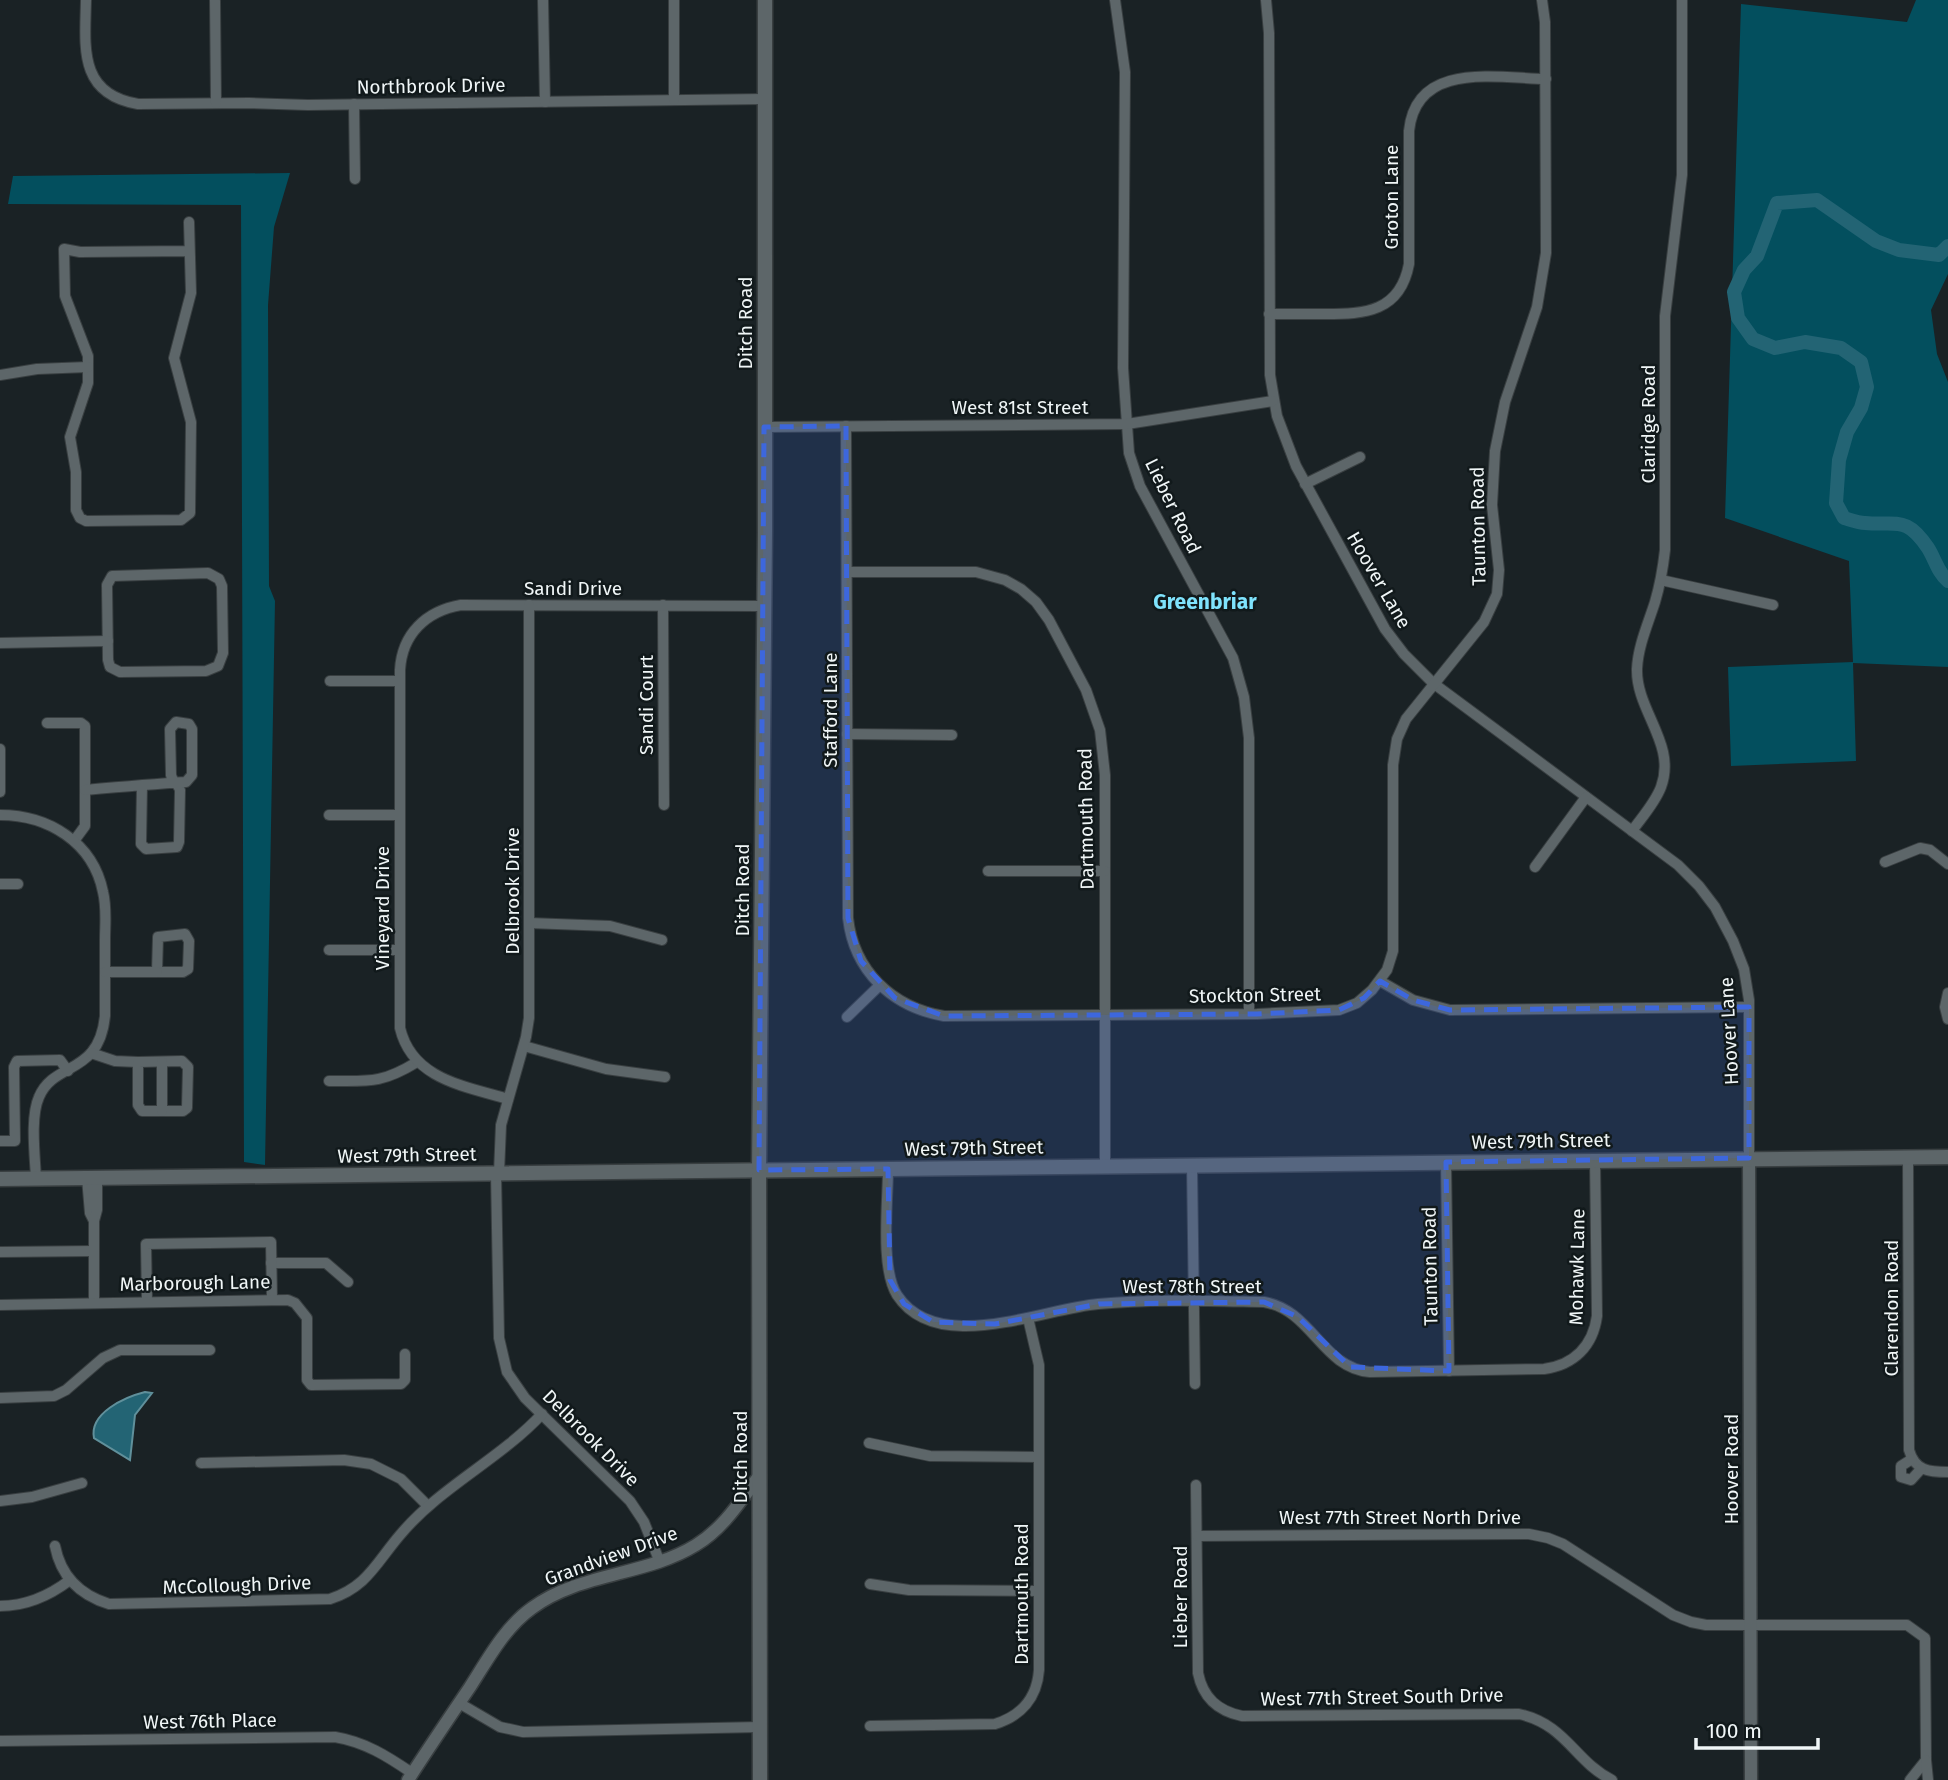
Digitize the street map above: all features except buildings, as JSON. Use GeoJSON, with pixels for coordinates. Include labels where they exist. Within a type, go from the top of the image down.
{"type":"FeatureCollection","features":[{"type":"Feature","properties":{"kind":"main road","name":"Ditch Road"},"geometry":{"type":"LineString","coordinates":[[760,1780],[759,1170],[765,0]]}},
{"type":"Feature","properties":{"kind":"main road","name":"West 79th Street"},"geometry":{"type":"LineString","coordinates":[[0,1179],[1948,1157]]}},
{"type":"Feature","properties":{"kind":"street","name":"Northbrook Drive"},"geometry":{"type":"LineString","coordinates":[[86,0],[86,60],[92,75],[102,88],[122,100],[138,104],[765,99]]}},
{"type":"Feature","properties":{"kind":"street"},"geometry":{"type":"LineString","coordinates":[[543,0],[545,102]]}},
{"type":"Feature","properties":{"kind":"street"},"geometry":{"type":"LineString","coordinates":[[674,0],[674,100]]}},
{"type":"Feature","properties":{"kind":"street","name":"Lieber Road"},"geometry":{"type":"LineString","coordinates":[[1115,0],[1125,72],[1123,368],[1129,453],[1140,486],[1237,668],[1244,697],[1249,738],[1249,1014]]}},
{"type":"Feature","properties":{"kind":"street","name":"Hoover Lane"},"geometry":{"type":"LineString","coordinates":[[1266,0],[1269,33],[1270,375],[1273,401],[1285,442],[1305,484],[1385,629],[1404,654],[1433,683],[1683,870],[1716,907],[1734,940],[1747,981],[1749,1158]]}},
{"type":"Feature","properties":{"kind":"street","name":"Taunton Road"},"geometry":{"type":"LineString","coordinates":[[1380,981],[1391,958],[1393,944],[1394,754],[1400,732],[1406,719],[1433,683],[1484,622],[1498,590],[1499,574],[1492,505],[1495,451],[1505,402],[1539,299],[1546,253],[1546,79],[1542,0]]}},
{"type":"Feature","properties":{"kind":"street","name":"Claridge Road"},"geometry":{"type":"LineString","coordinates":[[1632,831],[1660,791],[1665,769],[1664,750],[1641,697],[1637,670],[1661,580],[1665,539],[1665,316],[1683,153],[1682,0]]}},
{"type":"Feature","properties":{"kind":"street"},"geometry":{"type":"LineString","coordinates":[[215,1],[216,103]]}},
{"type":"Feature","properties":{"kind":"street","name":"Groton Lane"},"geometry":{"type":"LineString","coordinates":[[1269,314],[1356,314],[1371,311],[1387,303],[1404,283],[1409,264],[1409,131],[1410,119],[1419,101],[1436,86],[1453,78],[1546,79]]}},
{"type":"Feature","properties":{"kind":"street"},"geometry":{"type":"LineString","coordinates":[[354,104],[355,179]]}},
{"type":"Feature","properties":{"kind":"street"},"geometry":{"type":"LineString","coordinates":[[189,222],[191,292],[174,358],[191,422],[191,508],[187,517],[181,520],[88,522],[80,518],[76,508],[76,472],[70,438],[88,383],[87,350],[65,294],[64,248],[80,252],[189,251]]}},
{"type":"Feature","properties":{"kind":"street"},"geometry":{"type":"LineString","coordinates":[[0,375],[37,369],[88,367]]}},
{"type":"Feature","properties":{"kind":"street","name":"West 81st Street"},"geometry":{"type":"LineString","coordinates":[[764,427],[1127,424],[1273,401]]}},
{"type":"Feature","properties":{"kind":"street","name":"Stafford Lane"},"geometry":{"type":"LineString","coordinates":[[846,426],[849,923],[859,957],[880,985]]}},
{"type":"Feature","properties":{"kind":"street"},"geometry":{"type":"LineString","coordinates":[[1305,484],[1360,457]]}},
{"type":"Feature","properties":{"kind":"street","name":"Dartmouth Road"},"geometry":{"type":"LineString","coordinates":[[847,572],[964,571],[987,573],[1015,585],[1035,601],[1049,620],[1086,690],[1100,730],[1105,775],[1105,1166]]}},
{"type":"Feature","properties":{"kind":"street"},"geometry":{"type":"LineString","coordinates":[[208,573],[219,579],[222,589],[223,653],[216,667],[205,671],[116,671],[108,663],[108,641],[107,585],[111,576],[208,573]]}},
{"type":"Feature","properties":{"kind":"street"},"geometry":{"type":"LineString","coordinates":[[1661,580],[1773,605]]}},
{"type":"Feature","properties":{"kind":"street","name":"Sandi Drive"},"geometry":{"type":"LineString","coordinates":[[403,651],[407,640],[419,624],[442,610],[461,606],[763,606]]}},
{"type":"Feature","properties":{"kind":"street","name":"Delbrook Drive"},"geometry":{"type":"LineString","coordinates":[[529,606],[529,1018],[499,1137],[500,1346],[505,1365],[515,1385],[630,1501],[644,1522],[659,1560]]}},
{"type":"Feature","properties":{"kind":"street","name":"Sandi Court"},"geometry":{"type":"LineString","coordinates":[[663,606],[664,805]]}},
{"type":"Feature","properties":{"kind":"street"},"geometry":{"type":"LineString","coordinates":[[0,643],[108,641]]}},
{"type":"Feature","properties":{"kind":"street","name":"Vineyard Drive"},"geometry":{"type":"LineString","coordinates":[[403,651],[400,681],[400,1028],[406,1046],[417,1062]]}},
{"type":"Feature","properties":{"kind":"street"},"geometry":{"type":"LineString","coordinates":[[330,681],[400,681]]}},
{"type":"Feature","properties":{"kind":"street"},"geometry":{"type":"LineString","coordinates":[[85,790],[173,780],[186,782],[192,775],[192,729],[189,724],[176,722],[171,727],[173,780],[180,790],[179,842],[173,849],[146,849],[141,844],[142,785]]}},
{"type":"Feature","properties":{"kind":"street"},"geometry":{"type":"LineString","coordinates":[[47,723],[81,723],[85,726],[84,828],[74,841]]}},
{"type":"Feature","properties":{"kind":"street"},"geometry":{"type":"LineString","coordinates":[[847,734],[952,735]]}},
{"type":"Feature","properties":{"kind":"street"},"geometry":{"type":"LineString","coordinates":[[0,749],[0,792]]}},
{"type":"Feature","properties":{"kind":"street"},"geometry":{"type":"LineString","coordinates":[[1535,867],[1586,797]]}},
{"type":"Feature","properties":{"kind":"street"},"geometry":{"type":"LineString","coordinates":[[0,815],[27,816],[45,822],[74,841],[95,868],[104,893],[104,1024],[99,1042],[91,1053],[49,1082],[37,1101],[36,1179]]}},
{"type":"Feature","properties":{"kind":"street"},"geometry":{"type":"LineString","coordinates":[[330,815],[400,815]]}},
{"type":"Feature","properties":{"kind":"street"},"geometry":{"type":"LineString","coordinates":[[1885,862],[1920,848],[1930,850],[1948,864]]}},
{"type":"Feature","properties":{"kind":"street"},"geometry":{"type":"LineString","coordinates":[[988,871],[1105,871]]}},
{"type":"Feature","properties":{"kind":"street"},"geometry":{"type":"LineString","coordinates":[[0,884],[18,884]]}},
{"type":"Feature","properties":{"kind":"street"},"geometry":{"type":"LineString","coordinates":[[529,923],[610,926],[662,940]]}},
{"type":"Feature","properties":{"kind":"street"},"geometry":{"type":"LineString","coordinates":[[105,972],[157,972],[187,970],[188,937],[184,934],[158,937],[157,972]]}},
{"type":"Feature","properties":{"kind":"street"},"geometry":{"type":"LineString","coordinates":[[329,950],[399,950]]}},
{"type":"Feature","properties":{"kind":"street"},"geometry":{"type":"LineString","coordinates":[[1380,981],[1413,1000],[1450,1010],[1749,1007]]}},
{"type":"Feature","properties":{"kind":"street","name":"Stockton Street"},"geometry":{"type":"LineString","coordinates":[[880,985],[911,1007],[944,1016],[1249,1014],[1339,1010],[1364,998],[1380,981]]}},
{"type":"Feature","properties":{"kind":"street"},"geometry":{"type":"LineString","coordinates":[[847,1017],[880,985]]}},
{"type":"Feature","properties":{"kind":"street"},"geometry":{"type":"LineString","coordinates":[[1948,993],[1945,1007],[1948,1019]]}},
{"type":"Feature","properties":{"kind":"street"},"geometry":{"type":"LineString","coordinates":[[524,1046],[606,1069],[665,1077]]}},
{"type":"Feature","properties":{"kind":"street"},"geometry":{"type":"LineString","coordinates":[[91,1053],[115,1061],[182,1061],[188,1067],[187,1108],[183,1111],[144,1111],[139,1108],[138,1062]]}},
{"type":"Feature","properties":{"kind":"street"},"geometry":{"type":"LineString","coordinates":[[0,1141],[15,1141],[16,1062],[60,1060],[68,1071]]}},
{"type":"Feature","properties":{"kind":"street"},"geometry":{"type":"LineString","coordinates":[[162,1062],[162,1111]]}},
{"type":"Feature","properties":{"kind":"street"},"geometry":{"type":"LineString","coordinates":[[329,1081],[380,1080],[417,1062],[432,1074],[444,1079],[508,1099]]}},
{"type":"Feature","properties":{"kind":"street","name":"Clarendon Road"},"geometry":{"type":"LineString","coordinates":[[1908,1157],[1908,1447],[1916,1464]]}},
{"type":"Feature","properties":{"kind":"street","name":"Hoover Road"},"geometry":{"type":"LineString","coordinates":[[1749,1158],[1751,1780]]}},
{"type":"Feature","properties":{"kind":"street","name":"Mohawk Lane"},"geometry":{"type":"LineString","coordinates":[[1565,1364],[1588,1345],[1597,1320],[1595,1160]]}},
{"type":"Feature","properties":{"kind":"street","name":"Taunton Road"},"geometry":{"type":"LineString","coordinates":[[1446,1162],[1449,1371]]}},
{"type":"Feature","properties":{"kind":"street"},"geometry":{"type":"LineString","coordinates":[[1192,1165],[1195,1384]]}},
{"type":"Feature","properties":{"kind":"street","name":"West 78th Street"},"geometry":{"type":"LineString","coordinates":[[888,1169],[887,1262],[893,1288],[913,1312],[941,1324],[995,1324],[1099,1304],[1264,1303],[1282,1307],[1298,1317],[1337,1359],[1362,1371],[1544,1369],[1565,1364]]}},
{"type":"Feature","properties":{"kind":"street"},"geometry":{"type":"LineString","coordinates":[[92,1178],[97,1210],[94,1221],[94,1302]]}},
{"type":"Feature","properties":{"kind":"street"},"geometry":{"type":"LineString","coordinates":[[147,1301],[146,1244],[271,1242],[272,1299]]}},
{"type":"Feature","properties":{"kind":"street"},"geometry":{"type":"LineString","coordinates":[[0,1252],[94,1251]]}},
{"type":"Feature","properties":{"kind":"street"},"geometry":{"type":"LineString","coordinates":[[271,1263],[326,1263],[348,1282]]}},
{"type":"Feature","properties":{"kind":"street","name":"Marborough Lane"},"geometry":{"type":"LineString","coordinates":[[0,1305],[272,1299],[293,1301],[306,1315],[307,1380],[311,1385],[401,1384],[405,1380],[405,1354]]}},
{"type":"Feature","properties":{"kind":"street","name":"Dartmouth Road"},"geometry":{"type":"LineString","coordinates":[[870,1726],[987,1725],[1006,1721],[1020,1712],[1038,1682],[1039,1365],[1028,1318]]}},
{"type":"Feature","properties":{"kind":"street"},"geometry":{"type":"LineString","coordinates":[[0,1398],[54,1396],[66,1390],[103,1358],[120,1350],[210,1350]]}},
{"type":"Feature","properties":{"kind":"street","name":"McCollough Drive"},"geometry":{"type":"LineString","coordinates":[[70,1580],[84,1594],[120,1606],[330,1599],[351,1591],[366,1579],[401,1534],[428,1506],[502,1451],[542,1414]]}},
{"type":"Feature","properties":{"kind":"street"},"geometry":{"type":"LineString","coordinates":[[869,1443],[930,1456],[1039,1457]]}},
{"type":"Feature","properties":{"kind":"street"},"geometry":{"type":"LineString","coordinates":[[201,1463],[344,1460],[371,1464],[401,1479],[428,1506]]}},
{"type":"Feature","properties":{"kind":"street"},"geometry":{"type":"LineString","coordinates":[[1916,1464],[1916,1477],[1910,1481],[1903,1479],[1899,1472],[1903,1464],[1916,1464],[1930,1472],[1948,1472]]}},
{"type":"Feature","properties":{"kind":"street","name":"Grandview Drive"},"geometry":{"type":"LineString","coordinates":[[410,1776],[506,1634],[534,1606],[568,1588],[688,1550],[726,1520],[760,1475]]}},
{"type":"Feature","properties":{"kind":"street"},"geometry":{"type":"LineString","coordinates":[[0,1501],[32,1497],[82,1483]]}},
{"type":"Feature","properties":{"kind":"street","name":"Lieber Road"},"geometry":{"type":"LineString","coordinates":[[1196,1485],[1198,1674],[1203,1689],[1214,1704]]}},
{"type":"Feature","properties":{"kind":"street","name":"West 77th Street North Drive"},"geometry":{"type":"LineString","coordinates":[[1198,1536],[1529,1534],[1563,1544],[1680,1619],[1706,1625],[1899,1624],[1912,1627],[1925,1637],[1926,1760]]}},
{"type":"Feature","properties":{"kind":"street"},"geometry":{"type":"LineString","coordinates":[[0,1606],[20,1605],[36,1600],[70,1580],[60,1564],[55,1546]]}},
{"type":"Feature","properties":{"kind":"street"},"geometry":{"type":"LineString","coordinates":[[870,1584],[909,1590],[1039,1591]]}},
{"type":"Feature","properties":{"kind":"street"},"geometry":{"type":"LineString","coordinates":[[459,1703],[500,1727],[523,1732],[760,1727]]}},
{"type":"Feature","properties":{"kind":"street","name":"West 77th Street South Drive"},"geometry":{"type":"LineString","coordinates":[[1214,1704],[1242,1716],[1519,1714],[1554,1728],[1591,1766],[1612,1780]]}},
{"type":"Feature","properties":{"kind":"street","name":"West 76th Place"},"geometry":{"type":"LineString","coordinates":[[0,1741],[335,1737],[368,1745],[410,1776]]}},
{"type":"Feature","properties":{"kind":"street"},"geometry":{"type":"LineString","coordinates":[[1913,1777],[1926,1760]]}},
{"type":"Feature","properties":{"kind":"street"},"geometry":{"type":"LineString","coordinates":[[1926,1760],[1928,1780]]}},
{"type":"Feature","properties":{"kind":"street"},"geometry":{"type":"LineString","coordinates":[[1591,1766],[1591,1780]]}},
{"type":"Feature","properties":{"kind":"highlighted area"},"geometry":{"type":"Polygon","coordinates":[[[846,426],[848,918],[861,961],[895,998],[944,1016],[1257,1014],[1339,1010],[1364,998],[1380,981],[1413,1000],[1450,1010],[1749,1007],[1749,1158],[1446,1162],[1449,1371],[1350,1367],[1298,1317],[1264,1302],[1099,1304],[995,1324],[933,1322],[904,1304],[890,1280],[888,1169],[759,1170],[764,427],[846,426]]]}},
{"type":"Feature","properties":{"kind":"shaded area"},"geometry":{"type":"Polygon","coordinates":[[[1916,0],[1948,0],[1948,274],[1931,310],[1937,354],[1948,382],[1948,667],[1853,663],[1856,761],[1731,766],[1728,667],[1853,662],[1849,561],[1725,518],[1741,4],[1907,22],[1916,0]]]}},
{"type":"Feature","properties":{"kind":"shaded area"},"geometry":{"type":"Polygon","coordinates":[[[290,173],[274,227],[268,305],[269,586],[275,601],[265,1165],[244,1162],[241,205],[8,204],[13,176],[290,173]]]}},
{"type":"Feature","properties":{"kind":"shaded area"},"geometry":{"type":"Polygon","coordinates":[[[145,1392],[152,1393],[135,1415],[130,1460],[94,1438],[94,1429],[97,1421],[110,1408],[145,1392]]]}},
{"type":"Feature","properties":{"kind":"waterway"},"geometry":{"type":"LineString","coordinates":[[1948,246],[1939,255],[1899,250],[1876,241],[1817,200],[1777,203],[1757,256],[1744,270],[1734,292],[1738,318],[1753,339],[1775,348],[1805,342],[1841,348],[1861,362],[1867,387],[1861,408],[1847,432],[1839,460],[1836,503],[1844,518],[1862,523],[1907,526],[1928,548],[1948,581]]}},
{"type":"Feature","properties":{"kind":"district","name":"Greenbriar"},"geometry":{"type":"Point","coordinates":[1205,602]}}]}
